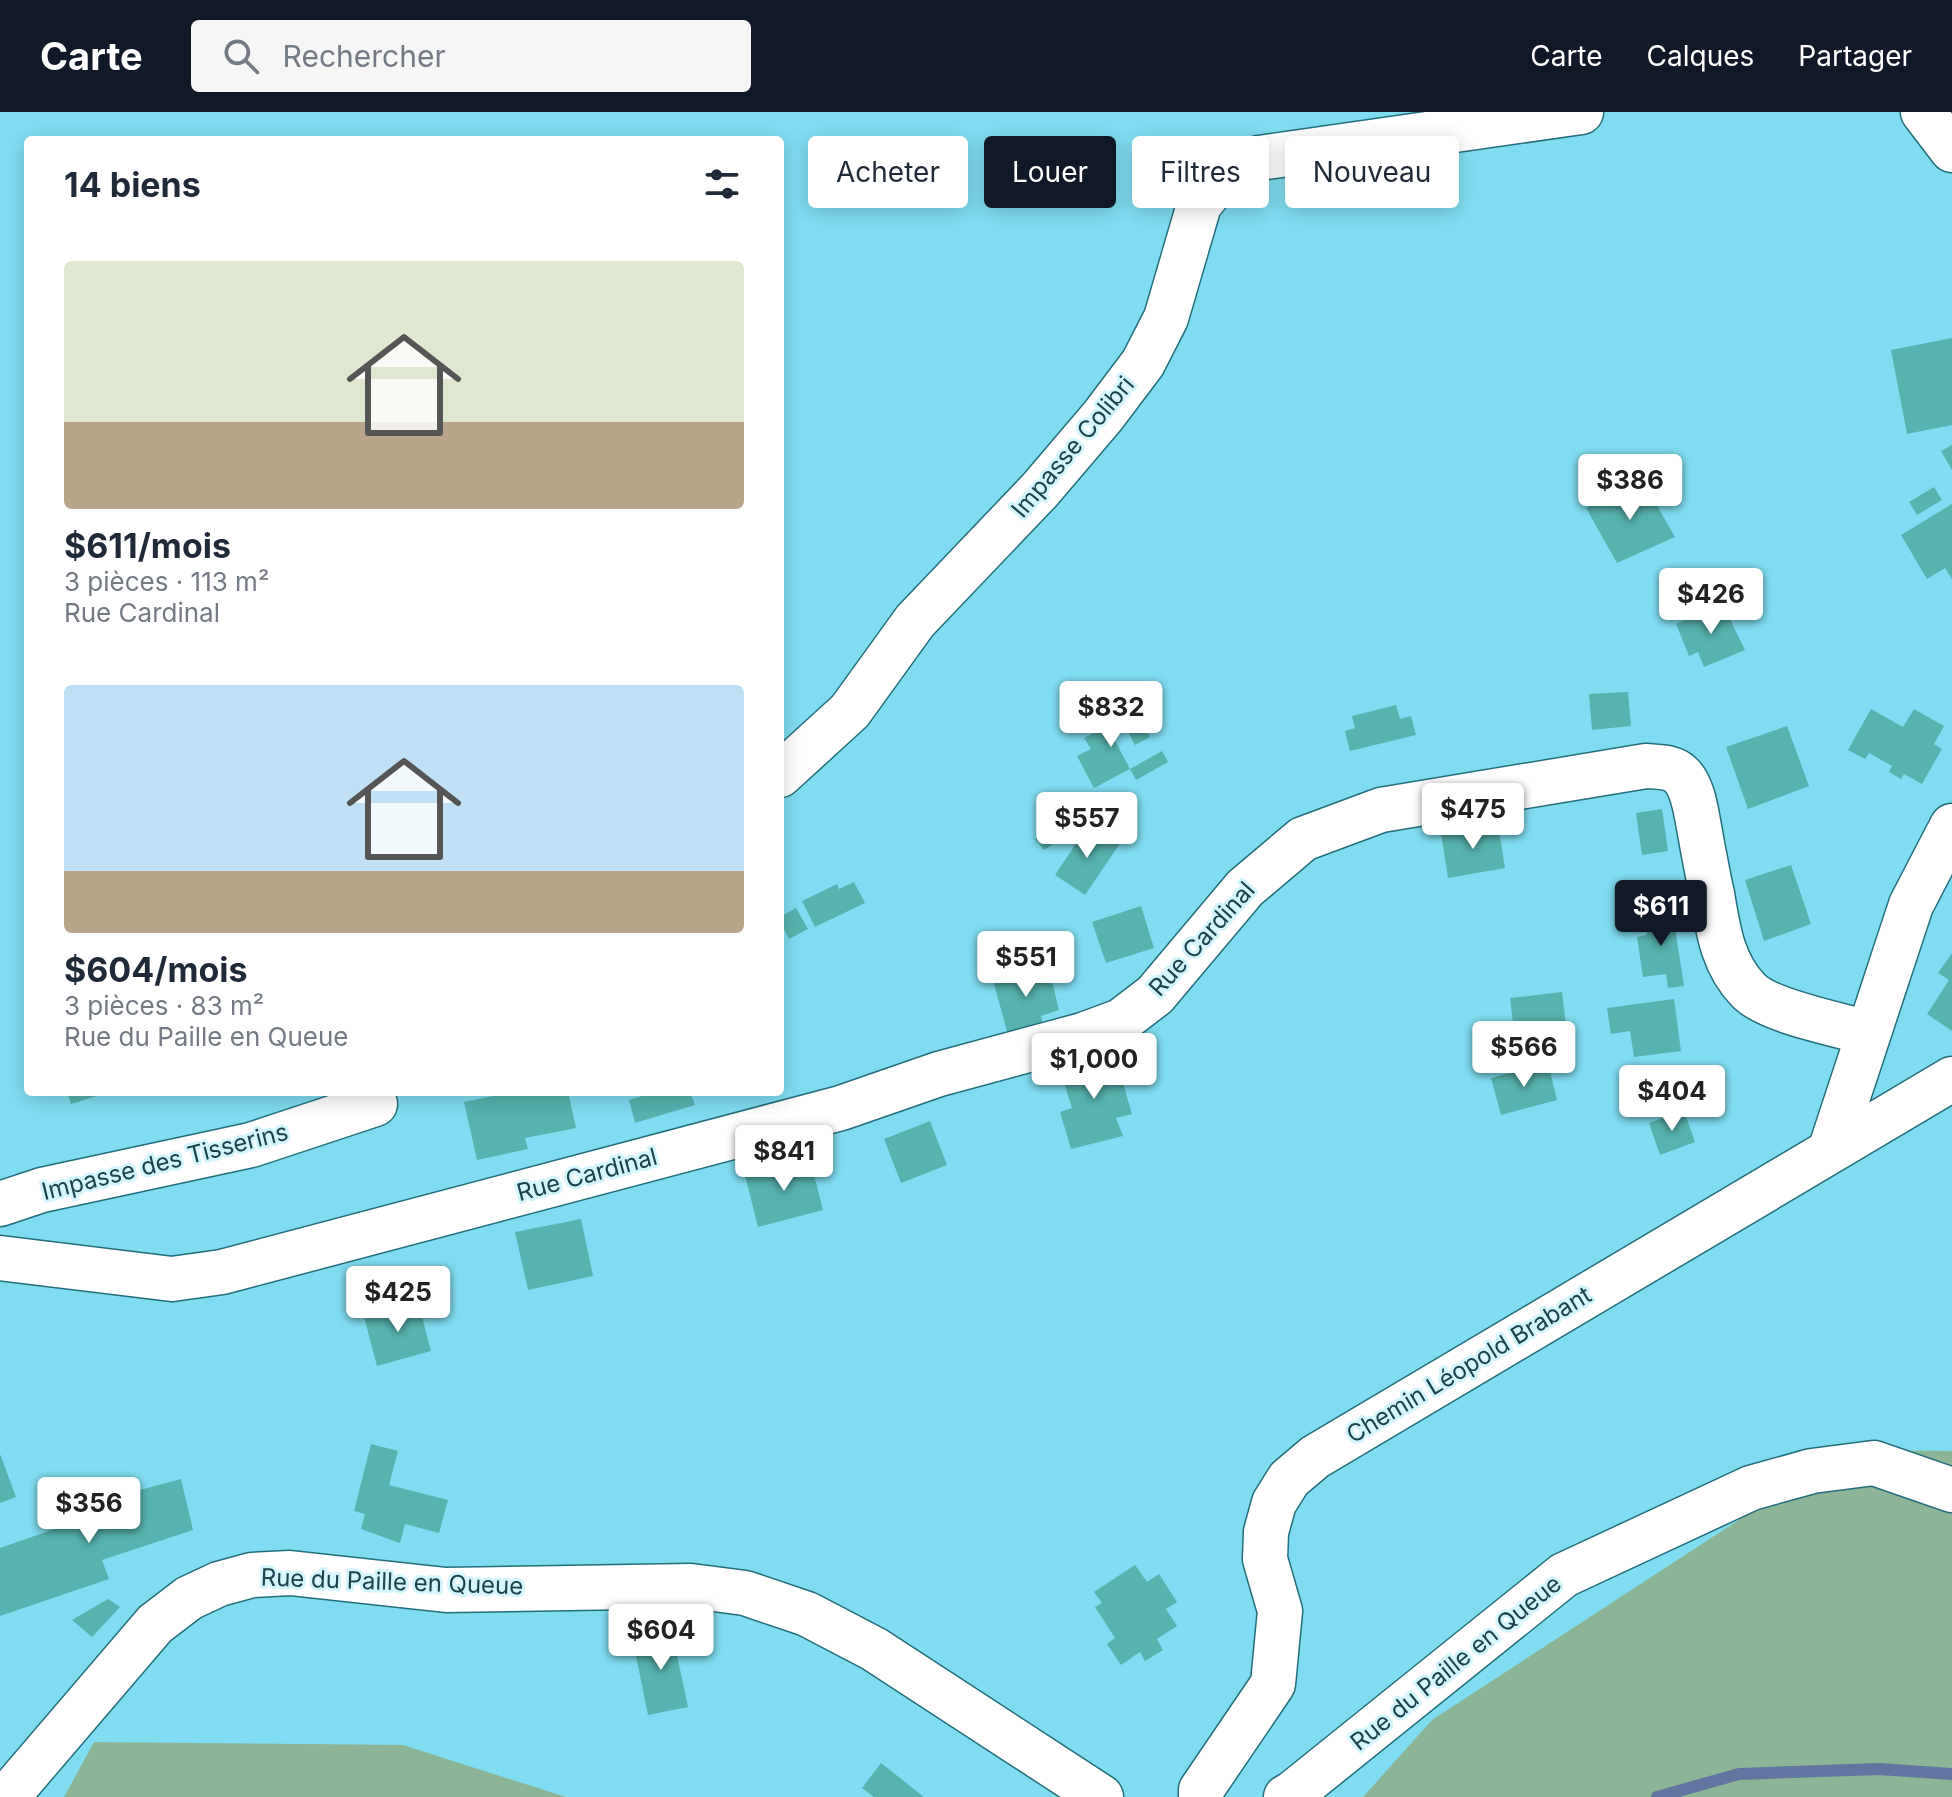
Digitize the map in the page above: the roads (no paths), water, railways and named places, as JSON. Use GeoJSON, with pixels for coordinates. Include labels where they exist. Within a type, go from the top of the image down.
{"type":"FeatureCollection","features":[{"type":"Feature","properties":{"kind":"street","name":"Impasse Colibri"},"geometry":{"type":"LineString","coordinates":[[784,771],[850,711],[915,621],[1040,490],[1143,363],[1166,318],[1199,205],[1226,171],[1259,158],[1581,112]]}},
{"type":"Feature","properties":{"kind":"street"},"geometry":{"type":"LineString","coordinates":[[1923,112],[1952,150]]}},
{"type":"Feature","properties":{"kind":"street","name":"Rue Cardinal"},"geometry":{"type":"LineString","coordinates":[[0,1258],[172,1279],[222,1272],[841,1108],[939,1074],[1083,1035],[1121,1021],[1155,995],[1245,888],[1303,839],[1381,810],[1646,766],[1667,767],[1680,774],[1689,788],[1721,945],[1731,969],[1750,993],[1805,1016],[1869,1033]]}},
{"type":"Feature","properties":{"kind":"street"},"geometry":{"type":"LineString","coordinates":[[1830,1151],[1911,905],[1952,826]]}},
{"type":"Feature","properties":{"kind":"street","name":"Chemin Léopold Brabant"},"geometry":{"type":"LineString","coordinates":[[1201,1797],[1201,1790],[1273,1684],[1280,1611],[1265,1559],[1266,1532],[1274,1503],[1289,1479],[1315,1457],[1952,1079]]}},
{"type":"Feature","properties":{"kind":"street","name":"Impasse des Tisserins"},"geometry":{"type":"LineString","coordinates":[[0,1204],[42,1190],[251,1145],[375,1104]]}},
{"type":"Feature","properties":{"kind":"street","name":"Rue du Paille en Queue"},"geometry":{"type":"LineString","coordinates":[[1286,1797],[1564,1575],[1751,1488],[1812,1471],[1874,1463],[1952,1490]]}},
{"type":"Feature","properties":{"kind":"street","name":"Rue du Paille en Queue"},"geometry":{"type":"LineString","coordinates":[[7,1797],[155,1624],[189,1598],[219,1584],[252,1575],[290,1573],[446,1590],[691,1586],[745,1593],[807,1614],[874,1649],[1101,1797]]}},
{"type":"Feature","properties":{"kind":"waterway"},"geometry":{"type":"LineString","coordinates":[[1657,1797],[1739,1774],[1879,1769],[1952,1774]]}}]}
